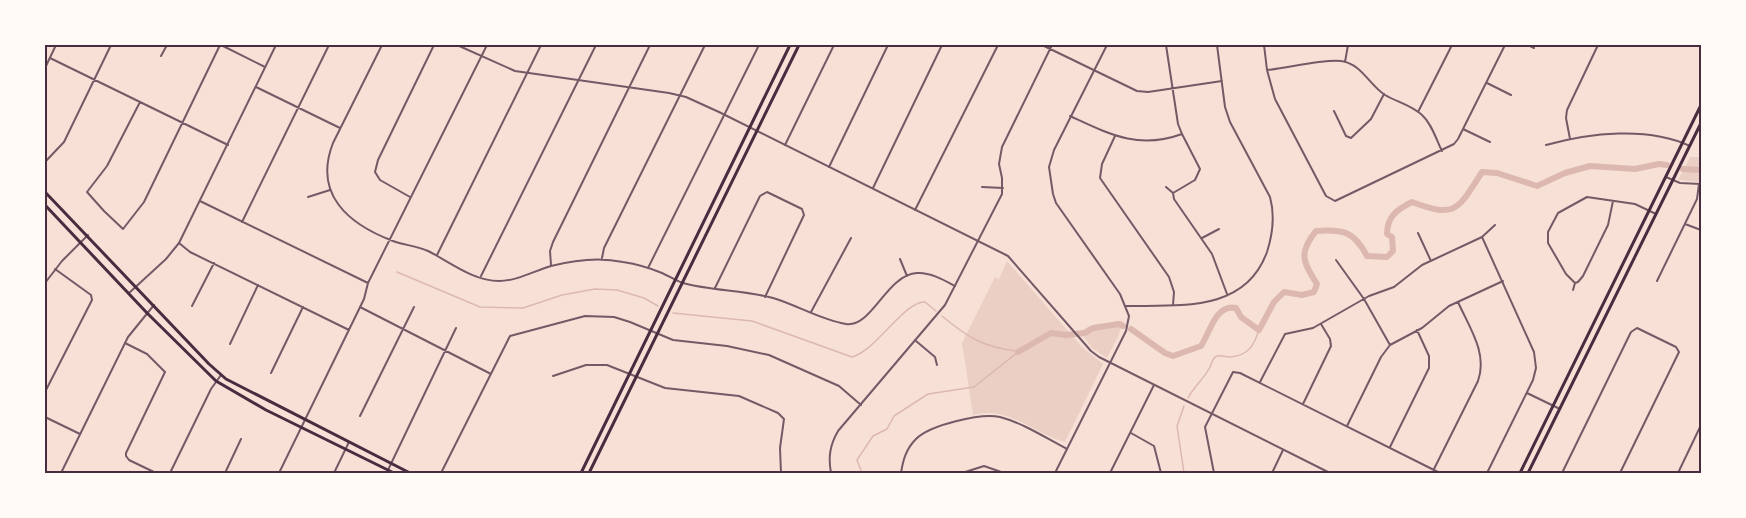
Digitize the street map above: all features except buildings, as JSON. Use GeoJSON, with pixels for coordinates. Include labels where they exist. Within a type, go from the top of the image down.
{"type":"FeatureCollection","features":[{"type":"Feature","properties":{"kind":"main road"},"geometry":{"type":"LineString","coordinates":[[580,473],[790,45]]}},
{"type":"Feature","properties":{"kind":"main road"},"geometry":{"type":"LineString","coordinates":[[589,473],[800,45]]}},
{"type":"Feature","properties":{"kind":"main road"},"geometry":{"type":"LineString","coordinates":[[1520,473],[1700,108]]}},
{"type":"Feature","properties":{"kind":"main road"},"geometry":{"type":"LineString","coordinates":[[1528,473],[1701,123]]}},
{"type":"Feature","properties":{"kind":"main road"},"geometry":{"type":"LineString","coordinates":[[45,192],[221,375],[237,386],[410,473]]}},
{"type":"Feature","properties":{"kind":"main road"},"geometry":{"type":"LineString","coordinates":[[45,205],[147,313],[216,381],[266,410],[394,473]]}},
{"type":"Feature","properties":{"kind":"main road"},"geometry":{"type":"LineString","coordinates":[[611,412],[618,415]]}},
{"type":"Feature","properties":{"kind":"main road"},"geometry":{"type":"LineString","coordinates":[[592,448],[600,452]]}},
{"type":"Feature","properties":{"kind":"street"},"geometry":{"type":"LineString","coordinates":[[45,68],[56,45]]}},
{"type":"Feature","properties":{"kind":"street"},"geometry":{"type":"LineString","coordinates":[[45,162],[64,142],[111,45]]}},
{"type":"Feature","properties":{"kind":"street"},"geometry":{"type":"LineString","coordinates":[[161,56],[167,45]]}},
{"type":"Feature","properties":{"kind":"street"},"geometry":{"type":"LineString","coordinates":[[140,102],[107,166],[87,192],[123,229],[144,202],[221,45],[265,67]]}},
{"type":"Feature","properties":{"kind":"street"},"geometry":{"type":"LineString","coordinates":[[129,293],[166,259],[179,243],[276,45]]}},
{"type":"Feature","properties":{"kind":"street"},"geometry":{"type":"LineString","coordinates":[[242,222],[329,45]]}},
{"type":"Feature","properties":{"kind":"street"},"geometry":{"type":"LineString","coordinates":[[382,45],[340,128],[328,158],[327,170],[330,190],[338,205],[358,224],[390,240],[422,249],[480,277],[499,281],[513,279],[551,266],[602,259],[625,262],[648,268],[682,283],[765,297],[847,324],[861,321],[892,286],[907,276],[917,273],[924,274],[955,286]]}},
{"type":"Feature","properties":{"kind":"street"},"geometry":{"type":"LineString","coordinates":[[410,197],[380,180],[375,172],[378,160],[434,45]]}},
{"type":"Feature","properties":{"kind":"street"},"geometry":{"type":"LineString","coordinates":[[456,45],[503,68],[680,96],[725,115],[1014,261],[1090,351],[1327,472]]}},
{"type":"Feature","properties":{"kind":"street"},"geometry":{"type":"LineString","coordinates":[[279,473],[360,307],[368,283],[487,45]]}},
{"type":"Feature","properties":{"kind":"street"},"geometry":{"type":"LineString","coordinates":[[437,256],[541,45]]}},
{"type":"Feature","properties":{"kind":"street"},"geometry":{"type":"LineString","coordinates":[[480,277],[596,45]]}},
{"type":"Feature","properties":{"kind":"street"},"geometry":{"type":"LineString","coordinates":[[551,266],[550,251],[553,242],[650,45]]}},
{"type":"Feature","properties":{"kind":"street"},"geometry":{"type":"LineString","coordinates":[[602,259],[604,248],[705,45]]}},
{"type":"Feature","properties":{"kind":"street"},"geometry":{"type":"LineString","coordinates":[[648,268],[759,45]]}},
{"type":"Feature","properties":{"kind":"street"},"geometry":{"type":"LineString","coordinates":[[784,145],[834,45]]}},
{"type":"Feature","properties":{"kind":"street"},"geometry":{"type":"LineString","coordinates":[[829,167],[888,45]]}},
{"type":"Feature","properties":{"kind":"street"},"geometry":{"type":"LineString","coordinates":[[872,189],[942,45]]}},
{"type":"Feature","properties":{"kind":"street"},"geometry":{"type":"LineString","coordinates":[[915,210],[998,45]]}},
{"type":"Feature","properties":{"kind":"street"},"geometry":{"type":"LineString","coordinates":[[1042,45],[1051,47],[1093,71],[1137,91],[1148,92],[1222,81]]}},
{"type":"Feature","properties":{"kind":"street"},"geometry":{"type":"LineString","coordinates":[[1057,472],[1110,363],[1128,323],[1129,315],[1110,279],[1056,203],[1049,167],[1054,150],[1070,116],[1107,45]]}},
{"type":"Feature","properties":{"kind":"street"},"geometry":{"type":"LineString","coordinates":[[1166,45],[1172,89],[1182,134],[1200,169],[1195,180],[1173,193]]}},
{"type":"Feature","properties":{"kind":"street"},"geometry":{"type":"LineString","coordinates":[[1126,306],[1193,306],[1209,303],[1247,284],[1258,271],[1269,246],[1274,214],[1270,197],[1230,122],[1225,107],[1217,45]]}},
{"type":"Feature","properties":{"kind":"street"},"geometry":{"type":"LineString","coordinates":[[1264,45],[1267,70],[1275,99],[1326,196],[1332,201],[1341,200],[1454,144],[1505,45]]}},
{"type":"Feature","properties":{"kind":"street"},"geometry":{"type":"LineString","coordinates":[[1345,62],[1348,45]]}},
{"type":"Feature","properties":{"kind":"street"},"geometry":{"type":"LineString","coordinates":[[1418,112],[1452,45]]}},
{"type":"Feature","properties":{"kind":"street"},"geometry":{"type":"LineString","coordinates":[[1528,45],[1534,48]]}},
{"type":"Feature","properties":{"kind":"street"},"geometry":{"type":"LineString","coordinates":[[1570,139],[1566,118],[1567,110],[1598,45]]}},
{"type":"Feature","properties":{"kind":"street"},"geometry":{"type":"LineString","coordinates":[[831,473],[829,459],[833,439],[940,312],[999,203],[1003,188],[999,155],[1051,47]]}},
{"type":"Feature","properties":{"kind":"street"},"geometry":{"type":"LineString","coordinates":[[50,58],[228,144]]}},
{"type":"Feature","properties":{"kind":"street"},"geometry":{"type":"LineString","coordinates":[[1267,70],[1345,62],[1362,71],[1384,94],[1418,112],[1426,120],[1442,151]]}},
{"type":"Feature","properties":{"kind":"street"},"geometry":{"type":"LineString","coordinates":[[1486,82],[1511,95]]}},
{"type":"Feature","properties":{"kind":"street"},"geometry":{"type":"LineString","coordinates":[[255,87],[340,128]]}},
{"type":"Feature","properties":{"kind":"street"},"geometry":{"type":"LineString","coordinates":[[1334,111],[1346,136],[1351,138],[1371,119],[1384,94]]}},
{"type":"Feature","properties":{"kind":"street"},"geometry":{"type":"LineString","coordinates":[[1070,116],[1115,136],[1145,141],[1173,138],[1182,134]]}},
{"type":"Feature","properties":{"kind":"street"},"geometry":{"type":"LineString","coordinates":[[1463,129],[1490,142]]}},
{"type":"Feature","properties":{"kind":"street"},"geometry":{"type":"LineString","coordinates":[[1546,145],[1594,135],[1656,135],[1690,146]]}},
{"type":"Feature","properties":{"kind":"street"},"geometry":{"type":"LineString","coordinates":[[1115,136],[1102,164],[1100,178],[1169,277],[1174,292],[1173,305]]}},
{"type":"Feature","properties":{"kind":"street"},"geometry":{"type":"LineString","coordinates":[[1657,281],[1698,196],[1700,184],[1683,184],[1666,177]]}},
{"type":"Feature","properties":{"kind":"street"},"geometry":{"type":"LineString","coordinates":[[982,187],[1003,188]]}},
{"type":"Feature","properties":{"kind":"street"},"geometry":{"type":"LineString","coordinates":[[1166,187],[1173,193],[1174,199],[1202,238],[1215,261],[1227,294]]}},
{"type":"Feature","properties":{"kind":"street"},"geometry":{"type":"LineString","coordinates":[[308,197],[330,190]]}},
{"type":"Feature","properties":{"kind":"street"},"geometry":{"type":"LineString","coordinates":[[715,288],[760,196],[767,192],[802,209],[804,215],[765,297]]}},
{"type":"Feature","properties":{"kind":"street"},"geometry":{"type":"LineString","coordinates":[[1575,283],[1566,274],[1548,243],[1548,232],[1555,217],[1582,199],[1635,204],[1656,214]]}},
{"type":"Feature","properties":{"kind":"street"},"geometry":{"type":"LineString","coordinates":[[200,201],[368,283]]}},
{"type":"Feature","properties":{"kind":"street"},"geometry":{"type":"LineString","coordinates":[[1573,290],[1608,225],[1613,201]]}},
{"type":"Feature","properties":{"kind":"street"},"geometry":{"type":"LineString","coordinates":[[1685,224],[1701,230]]}},
{"type":"Feature","properties":{"kind":"street"},"geometry":{"type":"LineString","coordinates":[[1259,382],[1285,334],[1308,330],[1322,324],[1364,299],[1394,287],[1431,261],[1482,237],[1495,225]]}},
{"type":"Feature","properties":{"kind":"street"},"geometry":{"type":"LineString","coordinates":[[1202,238],[1219,229]]}},
{"type":"Feature","properties":{"kind":"street"},"geometry":{"type":"LineString","coordinates":[[1418,233],[1431,261]]}},
{"type":"Feature","properties":{"kind":"street"},"geometry":{"type":"LineString","coordinates":[[45,283],[55,269],[88,236]]}},
{"type":"Feature","properties":{"kind":"street"},"geometry":{"type":"LineString","coordinates":[[1482,237],[1534,352],[1536,368],[1527,393],[1486,473]]}},
{"type":"Feature","properties":{"kind":"street"},"geometry":{"type":"LineString","coordinates":[[811,312],[851,238]]}},
{"type":"Feature","properties":{"kind":"street"},"geometry":{"type":"LineString","coordinates":[[179,243],[190,252],[349,330]]}},
{"type":"Feature","properties":{"kind":"street"},"geometry":{"type":"LineString","coordinates":[[900,259],[907,276]]}},
{"type":"Feature","properties":{"kind":"street"},"geometry":{"type":"LineString","coordinates":[[1336,260],[1364,299],[1390,345]]}},
{"type":"Feature","properties":{"kind":"street"},"geometry":{"type":"LineString","coordinates":[[192,306],[214,263]]}},
{"type":"Feature","properties":{"kind":"street"},"geometry":{"type":"LineString","coordinates":[[45,392],[92,300],[91,295],[55,269]]}},
{"type":"Feature","properties":{"kind":"street"},"geometry":{"type":"LineString","coordinates":[[1347,426],[1381,357],[1390,345],[1458,302],[1503,281]]}},
{"type":"Feature","properties":{"kind":"street"},"geometry":{"type":"LineString","coordinates":[[230,344],[258,285]]}},
{"type":"Feature","properties":{"kind":"street"},"geometry":{"type":"LineString","coordinates":[[1434,470],[1478,381],[1482,367],[1480,350],[1458,302]]}},
{"type":"Feature","properties":{"kind":"street"},"geometry":{"type":"LineString","coordinates":[[61,473],[125,343],[154,305]]}},
{"type":"Feature","properties":{"kind":"street"},"geometry":{"type":"LineString","coordinates":[[271,373],[303,307]]}},
{"type":"Feature","properties":{"kind":"street"},"geometry":{"type":"LineString","coordinates":[[360,307],[491,374]]}},
{"type":"Feature","properties":{"kind":"street"},"geometry":{"type":"LineString","coordinates":[[360,416],[414,307]]}},
{"type":"Feature","properties":{"kind":"street"},"geometry":{"type":"LineString","coordinates":[[441,473],[510,336],[585,316],[601,315],[621,319],[673,340],[727,346],[769,355],[839,386],[861,405]]}},
{"type":"Feature","properties":{"kind":"street"},"geometry":{"type":"LineString","coordinates":[[1303,404],[1331,346],[1322,324]]}},
{"type":"Feature","properties":{"kind":"street"},"geometry":{"type":"LineString","coordinates":[[388,470],[456,328]]}},
{"type":"Feature","properties":{"kind":"street"},"geometry":{"type":"LineString","coordinates":[[1562,473],[1633,330],[1640,329],[1676,347],[1679,352],[1620,473]]}},
{"type":"Feature","properties":{"kind":"street"},"geometry":{"type":"LineString","coordinates":[[1390,448],[1429,369],[1428,356],[1417,330]]}},
{"type":"Feature","properties":{"kind":"street"},"geometry":{"type":"LineString","coordinates":[[916,341],[935,357],[938,365]]}},
{"type":"Feature","properties":{"kind":"street"},"geometry":{"type":"LineString","coordinates":[[125,343],[147,354],[165,372],[126,453],[129,459],[156,473]]}},
{"type":"Feature","properties":{"kind":"street"},"geometry":{"type":"LineString","coordinates":[[553,376],[575,367],[592,364],[607,365],[665,388],[739,396],[778,413],[784,419],[780,450],[781,473]]}},
{"type":"Feature","properties":{"kind":"street"},"geometry":{"type":"LineString","coordinates":[[1214,473],[1205,427],[1231,372],[1240,373],[1259,382],[1440,473]]}},
{"type":"Feature","properties":{"kind":"street"},"geometry":{"type":"LineString","coordinates":[[170,473],[221,375]]}},
{"type":"Feature","properties":{"kind":"street"},"geometry":{"type":"LineString","coordinates":[[1110,473],[1154,385]]}},
{"type":"Feature","properties":{"kind":"street"},"geometry":{"type":"LineString","coordinates":[[1527,393],[1560,409]]}},
{"type":"Feature","properties":{"kind":"street"},"geometry":{"type":"LineString","coordinates":[[901,473],[907,450],[918,437],[931,430],[976,417],[988,416],[1008,420],[1067,449]]}},
{"type":"Feature","properties":{"kind":"street"},"geometry":{"type":"LineString","coordinates":[[45,417],[80,434]]}},
{"type":"Feature","properties":{"kind":"street"},"geometry":{"type":"LineString","coordinates":[[1678,473],[1701,425]]}},
{"type":"Feature","properties":{"kind":"street"},"geometry":{"type":"LineString","coordinates":[[1131,434],[1154,446],[1161,473]]}},
{"type":"Feature","properties":{"kind":"street"},"geometry":{"type":"LineString","coordinates":[[225,473],[242,439]]}},
{"type":"Feature","properties":{"kind":"street"},"geometry":{"type":"LineString","coordinates":[[334,473],[349,442]]}},
{"type":"Feature","properties":{"kind":"street"},"geometry":{"type":"LineString","coordinates":[[1272,473],[1283,450]]}},
{"type":"Feature","properties":{"kind":"street"},"geometry":{"type":"LineString","coordinates":[[962,473],[984,466],[1004,473]]}},
{"type":"Feature","properties":{"kind":"shaded area"},"geometry":{"type":"Polygon","coordinates":[[[1690,157],[1701,157],[1701,182],[1678,180],[1690,157]]]}},
{"type":"Feature","properties":{"kind":"shaded area"},"geometry":{"type":"Polygon","coordinates":[[[1007,261],[1082,347],[1103,364],[1065,442],[1009,417],[986,413],[973,415],[962,343],[995,277],[999,279],[1007,261]]]}},
{"type":"Feature","properties":{"kind":"shaded area"},"geometry":{"type":"Polygon","coordinates":[[[1123,321],[1107,358],[1092,348],[1080,332],[1089,326],[1123,321]]]}},
{"type":"Feature","properties":{"kind":"waterway"},"geometry":{"type":"LineString","coordinates":[[1131,329],[1165,353],[1173,356],[1201,346],[1218,315],[1229,308],[1236,308],[1241,317],[1259,330],[1274,302],[1284,292],[1302,295],[1314,292],[1317,284],[1304,258],[1307,245],[1316,231],[1347,233],[1357,241],[1367,256],[1387,257],[1393,251],[1392,237],[1387,234],[1387,228],[1391,218],[1398,210],[1412,202],[1439,210],[1455,207],[1467,195],[1482,172],[1497,173],[1537,186],[1565,173],[1590,166],[1635,169],[1659,164],[1667,165]]}},
{"type":"Feature","properties":{"kind":"waterway"},"geometry":{"type":"LineString","coordinates":[[1683,169],[1701,170]]}},
{"type":"Feature","properties":{"kind":"waterway"},"geometry":{"type":"LineString","coordinates":[[397,272],[480,307],[523,308],[562,295],[595,289],[617,290],[644,298],[658,306]]}},
{"type":"Feature","properties":{"kind":"waterway"},"geometry":{"type":"LineString","coordinates":[[673,313],[752,321],[852,357],[871,345],[899,317],[917,304],[925,302],[936,311]]}},
{"type":"Feature","properties":{"kind":"waterway"},"geometry":{"type":"LineString","coordinates":[[942,316],[977,340],[995,347],[1017,351]]}},
{"type":"Feature","properties":{"kind":"waterway"},"geometry":{"type":"LineString","coordinates":[[1018,352],[1051,333],[1066,335],[1085,333],[1093,328],[1119,324],[1123,326]]}},
{"type":"Feature","properties":{"kind":"waterway"},"geometry":{"type":"LineString","coordinates":[[1188,398],[1208,371],[1214,358],[1237,356],[1246,352],[1253,345],[1259,330]]}},
{"type":"Feature","properties":{"kind":"waterway"},"geometry":{"type":"LineString","coordinates":[[862,473],[857,460],[873,436],[887,429],[894,416],[928,394],[974,387],[1018,352]]}},
{"type":"Feature","properties":{"kind":"waterway"},"geometry":{"type":"LineString","coordinates":[[1184,406],[1177,426],[1184,473]]}}]}
